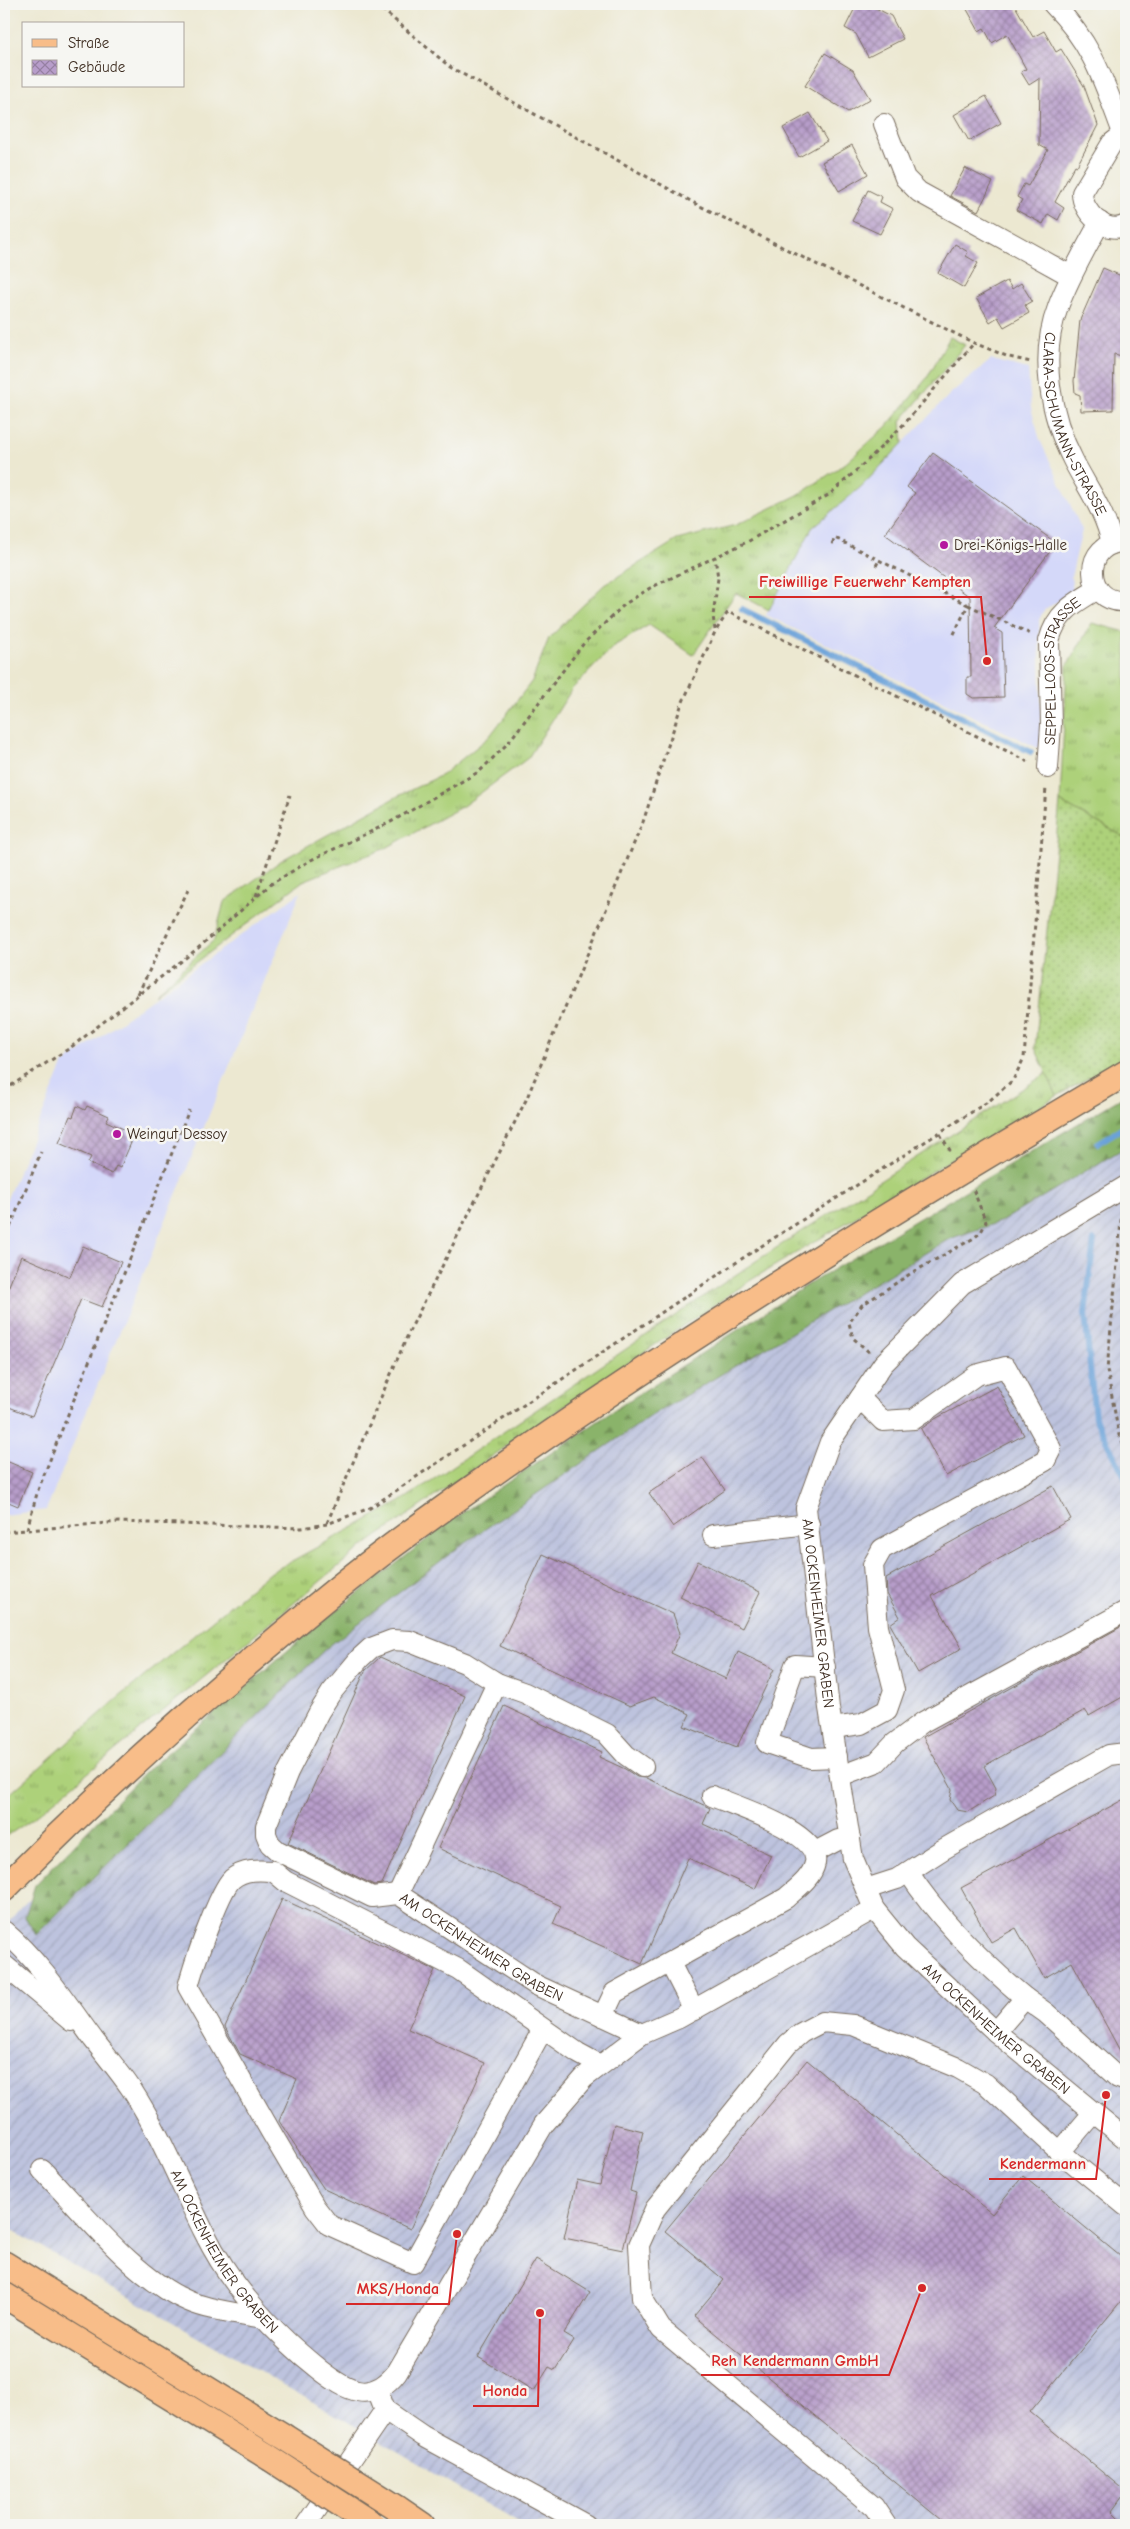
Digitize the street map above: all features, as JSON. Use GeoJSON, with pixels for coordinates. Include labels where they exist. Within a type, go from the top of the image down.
{"type":"FeatureCollection","features":[{"type":"Feature","properties":{"kind":"main road"},"geometry":{"type":"LineString","coordinates":[[4,1889],[94,1798],[186,1716],[389,1548],[655,1361],[844,1241],[1126,1073]]}},
{"type":"Feature","properties":{"kind":"main road"},"geometry":{"type":"LineString","coordinates":[[4,1866],[40,1852]]}},
{"type":"Feature","properties":{"kind":"main road"},"geometry":{"type":"LineString","coordinates":[[4,2264],[283,2436],[422,2525]]}},
{"type":"Feature","properties":{"kind":"main road"},"geometry":{"type":"LineString","coordinates":[[4,2295],[270,2458],[374,2525]]}},
{"type":"Feature","properties":{"kind":"street"},"geometry":{"type":"LineString","coordinates":[[1053,4],[1083,39],[1096,61],[1124,132],[1112,143],[1082,193],[1086,208],[1100,222],[1114,228],[1126,225]]}},
{"type":"Feature","properties":{"kind":"street"},"geometry":{"type":"LineString","coordinates":[[884,124],[905,178],[919,192],[1071,276]]}},
{"type":"Feature","properties":{"kind":"street","name":"CLARA-SCHUMANN-STRASSE"},"geometry":{"type":"LineString","coordinates":[[1098,589],[1092,572],[1094,563],[1098,555],[1119,543],[1063,438],[1051,394],[1049,363],[1053,325],[1071,276],[1100,222]]}},
{"type":"Feature","properties":{"kind":"street"},"geometry":{"type":"LineString","coordinates":[[1098,589],[1111,600],[1126,601]]}},
{"type":"Feature","properties":{"kind":"street","name":"SEPPEL-LOOS-STRASSE"},"geometry":{"type":"LineString","coordinates":[[1048,769],[1051,725],[1049,642],[1052,629],[1062,613],[1098,589]]}},
{"type":"Feature","properties":{"kind":"street","name":"AM OCKENHEIMER GRABEN"},"geometry":{"type":"LineString","coordinates":[[1125,1187],[962,1284],[883,1364],[830,1442],[806,1508],[825,1668],[850,1838],[854,1859],[874,1910],[905,1947],[996,2032],[1126,2139]]}},
{"type":"Feature","properties":{"kind":"street"},"geometry":{"type":"LineString","coordinates":[[833,1728],[861,1724],[887,1710],[894,1690],[878,1627],[873,1565],[882,1549],[1045,1461],[1051,1449],[1006,1367],[976,1375],[914,1419],[883,1421],[860,1398]]}},
{"type":"Feature","properties":{"kind":"street"},"geometry":{"type":"LineString","coordinates":[[713,1535],[808,1524]]}},
{"type":"Feature","properties":{"kind":"street"},"geometry":{"type":"LineString","coordinates":[[825,1668],[795,1666],[766,1744],[839,1766],[877,1762],[895,1743],[924,1722],[1126,1611]]}},
{"type":"Feature","properties":{"kind":"street"},"geometry":{"type":"LineString","coordinates":[[398,1894],[372,1897],[294,1860],[270,1844],[266,1834],[266,1826],[288,1772],[331,1693],[360,1658],[371,1648],[382,1642],[392,1640],[410,1641],[465,1663],[498,1683],[525,1693],[607,1734],[626,1755],[643,1767]]}},
{"type":"Feature","properties":{"kind":"street","name":"AM OCKENHEIMER GRABEN"},"geometry":{"type":"LineString","coordinates":[[498,1683],[398,1894],[536,1986],[642,2034]]}},
{"type":"Feature","properties":{"kind":"street"},"geometry":{"type":"LineString","coordinates":[[866,1888],[897,1879],[1109,1755],[1126,1753]]}},
{"type":"Feature","properties":{"kind":"street"},"geometry":{"type":"LineString","coordinates":[[602,2016],[614,1993],[786,1898],[808,1878],[815,1864],[815,1852],[808,1842],[787,1827],[712,1796]]}},
{"type":"Feature","properties":{"kind":"street"},"geometry":{"type":"LineString","coordinates":[[815,1852],[838,1840],[850,1838]]}},
{"type":"Feature","properties":{"kind":"street"},"geometry":{"type":"LineString","coordinates":[[543,2029],[413,2264],[329,2225],[315,2206],[280,2148],[188,1986],[194,1963],[221,1898],[232,1879],[249,1870],[273,1870],[285,1881],[458,1970],[578,2053],[600,2065]]}},
{"type":"Feature","properties":{"kind":"street"},"geometry":{"type":"LineString","coordinates":[[908,1872],[927,1901],[1002,1979],[1046,2013],[1118,2078],[1126,2081]]}},
{"type":"Feature","properties":{"kind":"street"},"geometry":{"type":"LineString","coordinates":[[586,2525],[423,2436],[385,2410],[378,2389],[385,2385],[397,2372],[544,2124],[572,2090],[600,2065],[642,2034],[694,2010],[874,1910]]}},
{"type":"Feature","properties":{"kind":"street","name":"AM OCKENHEIMER GRABEN"},"geometry":{"type":"LineString","coordinates":[[4,1931],[42,1972],[116,2066],[149,2118],[204,2234],[228,2274],[251,2306],[301,2355],[342,2386],[356,2391],[378,2389]]}},
{"type":"Feature","properties":{"kind":"street"},"geometry":{"type":"LineString","coordinates":[[670,1963],[694,2010]]}},
{"type":"Feature","properties":{"kind":"street","name":"AM OCKENHEIMER GRABEN"},"geometry":{"type":"LineString","coordinates":[[4,1965],[12,1977],[94,2040]]}},
{"type":"Feature","properties":{"kind":"street"},"geometry":{"type":"LineString","coordinates":[[996,2032],[1025,1998]]}},
{"type":"Feature","properties":{"kind":"street"},"geometry":{"type":"LineString","coordinates":[[886,2525],[874,2508],[661,2328],[642,2298],[639,2245],[655,2209],[788,2044],[801,2033],[822,2022],[853,2025],[958,2068],[986,2084],[1060,2152],[1126,2206]]}},
{"type":"Feature","properties":{"kind":"street"},"geometry":{"type":"LineString","coordinates":[[1060,2152],[1094,2112]]}},
{"type":"Feature","properties":{"kind":"street"},"geometry":{"type":"LineString","coordinates":[[42,2170],[122,2253],[151,2279],[196,2304],[263,2318]]}},
{"type":"Feature","properties":{"kind":"street"},"geometry":{"type":"LineString","coordinates":[[306,2525],[385,2410]]}},
{"type":"Feature","properties":{"kind":"path"},"geometry":{"type":"LineString","coordinates":[[376,4],[450,66],[696,204],[974,343],[1010,357],[1049,363]]}},
{"type":"Feature","properties":{"kind":"path"},"geometry":{"type":"LineString","coordinates":[[4,1090],[70,1048],[197,949],[255,896],[311,860],[389,823],[480,771],[508,743],[584,643],[625,604],[650,588],[756,538],[830,494],[870,458],[904,423],[974,343]]}},
{"type":"Feature","properties":{"kind":"path"},"geometry":{"type":"LineString","coordinates":[[832,544],[835,538],[968,605],[986,612],[1002,622],[1049,642]]}},
{"type":"Feature","properties":{"kind":"path"},"geometry":{"type":"LineString","coordinates":[[715,557],[718,578],[713,616],[715,632]]}},
{"type":"Feature","properties":{"kind":"path"},"geometry":{"type":"LineString","coordinates":[[876,566],[879,560]]}},
{"type":"Feature","properties":{"kind":"path"},"geometry":{"type":"LineString","coordinates":[[919,588],[922,582]]}},
{"type":"Feature","properties":{"kind":"path"},"geometry":{"type":"LineString","coordinates":[[953,636],[968,605]]}},
{"type":"Feature","properties":{"kind":"path"},"geometry":{"type":"LineString","coordinates":[[4,1532],[119,1522],[302,1528],[327,1524],[370,1508],[752,1252],[940,1134],[1006,1087],[1013,1080],[1024,1058],[1048,769],[728,612],[715,632],[681,706],[643,822],[526,1100],[409,1332],[327,1524]]}},
{"type":"Feature","properties":{"kind":"path"},"geometry":{"type":"LineString","coordinates":[[255,896],[290,795]]}},
{"type":"Feature","properties":{"kind":"path"},"geometry":{"type":"LineString","coordinates":[[138,995],[189,888]]}},
{"type":"Feature","properties":{"kind":"path"},"geometry":{"type":"LineString","coordinates":[[4,1078],[7,1087]]}},
{"type":"Feature","properties":{"kind":"path"},"geometry":{"type":"LineString","coordinates":[[27,1529],[38,1490],[188,1110]]}},
{"type":"Feature","properties":{"kind":"path"},"geometry":{"type":"LineString","coordinates":[[940,1134],[956,1160]]}},
{"type":"Feature","properties":{"kind":"path"},"geometry":{"type":"LineString","coordinates":[[4,1242],[41,1152]]}},
{"type":"Feature","properties":{"kind":"path"},"geometry":{"type":"LineString","coordinates":[[883,1364],[852,1338],[849,1323],[862,1304],[974,1238],[981,1232],[986,1222],[972,1186]]}},
{"type":"Feature","properties":{"kind":"path"},"geometry":{"type":"LineString","coordinates":[[1125,1187],[1107,1370],[1119,1435],[1126,1448]]}},
{"type":"Feature","properties":{"kind":"shaded area"},"geometry":{"type":"Polygon","coordinates":[[[991,360],[1028,369],[1031,408],[1040,440],[1082,530],[1071,577],[1073,592],[1044,610],[1039,620],[1042,750],[766,615],[812,528],[862,486],[951,393],[991,360]]]}},
{"type":"Feature","properties":{"kind":"shaded area","name":"Weingut Dessoy"},"geometry":{"type":"Polygon","coordinates":[[[301,892],[46,1510],[4,1515],[4,1206],[64,1063],[301,892]]]}},
{"type":"Feature","properties":{"kind":"shaded area"},"geometry":{"type":"Polygon","coordinates":[[[1126,1136],[1126,2525],[522,2525],[355,2426],[4,2226],[4,1927],[22,1906],[125,1809],[415,1557],[703,1362],[1126,1136]]]}},
{"type":"Feature","properties":{"kind":"green space"},"geometry":{"type":"Polygon","coordinates":[[[950,337],[965,345],[901,421],[903,443],[862,486],[812,528],[769,610],[736,593],[693,655],[649,625],[614,646],[572,689],[528,758],[463,806],[386,848],[303,881],[154,995],[214,940],[224,902],[282,860],[396,797],[442,775],[489,737],[532,681],[549,638],[604,585],[677,540],[736,525],[800,494],[846,463],[886,427],[927,378],[950,337]]]}},
{"type":"Feature","properties":{"kind":"green space"},"geometry":{"type":"Polygon","coordinates":[[[1092,623],[1126,632],[1126,838],[1060,802],[1067,666],[1092,623]]]}},
{"type":"Feature","properties":{"kind":"green space"},"geometry":{"type":"Polygon","coordinates":[[[1060,802],[1126,838],[1126,1057],[1057,1096],[1035,1048],[1060,802]]]}},
{"type":"Feature","properties":{"kind":"green space"},"geometry":{"type":"Polygon","coordinates":[[[1047,1073],[1057,1096],[751,1280],[560,1409],[362,1547],[32,1819],[4,1838],[4,1799],[117,1699],[268,1574],[400,1502],[756,1261],[1047,1073]]]}},
{"type":"Feature","properties":{"kind":"green space"},"geometry":{"type":"Polygon","coordinates":[[[1126,1095],[1126,1147],[1002,1221],[949,1239],[651,1416],[463,1544],[325,1649],[36,1935],[25,1917],[35,1885],[145,1772],[313,1629],[449,1522],[622,1405],[804,1287],[1126,1095]]]}},
{"type":"Feature","properties":{"kind":"building"},"geometry":{"type":"Polygon","coordinates":[[[857,4],[868,4],[891,16],[903,39],[868,57],[856,34],[845,28],[857,4]]]}},
{"type":"Feature","properties":{"kind":"building"},"geometry":{"type":"Polygon","coordinates":[[[964,4],[1014,4],[1033,37],[1044,31],[1056,52],[1061,49],[1084,86],[1098,125],[1077,166],[1075,165],[1055,202],[1064,208],[1058,220],[1048,214],[1043,224],[1016,210],[1022,200],[1017,197],[1024,184],[1028,186],[1048,150],[1039,145],[1040,78],[1029,85],[1021,72],[1026,69],[1007,34],[992,43],[984,28],[979,31],[964,4]]]}},
{"type":"Feature","properties":{"kind":"building"},"geometry":{"type":"Polygon","coordinates":[[[825,53],[853,70],[870,99],[848,112],[805,86],[825,53]]]}},
{"type":"Feature","properties":{"kind":"building"},"geometry":{"type":"Polygon","coordinates":[[[986,96],[1001,123],[969,141],[954,115],[986,96]]]}},
{"type":"Feature","properties":{"kind":"building"},"geometry":{"type":"Polygon","coordinates":[[[810,113],[827,141],[799,157],[783,128],[810,113]]]}},
{"type":"Feature","properties":{"kind":"building"},"geometry":{"type":"Polygon","coordinates":[[[852,145],[868,174],[839,191],[822,162],[852,145]]]}},
{"type":"Feature","properties":{"kind":"building"},"geometry":{"type":"Polygon","coordinates":[[[965,168],[993,182],[978,211],[950,196],[965,168]]]}},
{"type":"Feature","properties":{"kind":"building"},"geometry":{"type":"Polygon","coordinates":[[[868,190],[882,197],[880,202],[893,209],[880,234],[852,221],[868,190]]]}},
{"type":"Feature","properties":{"kind":"building"},"geometry":{"type":"Polygon","coordinates":[[[955,244],[968,252],[966,256],[978,263],[964,288],[938,273],[955,244]]]}},
{"type":"Feature","properties":{"kind":"building"},"geometry":{"type":"Polygon","coordinates":[[[1103,268],[1126,278],[1126,325],[1122,356],[1114,354],[1113,410],[1081,411],[1080,395],[1075,393],[1074,381],[1080,320],[1103,268]]]}},
{"type":"Feature","properties":{"kind":"building"},"geometry":{"type":"Polygon","coordinates":[[[1007,281],[1012,289],[1021,283],[1032,301],[1025,305],[1029,313],[1004,327],[998,317],[990,322],[976,298],[1007,281]]]}},
{"type":"Feature","properties":{"kind":"building"},"geometry":{"type":"Polygon","coordinates":[[[933,453],[1056,543],[994,628],[1002,633],[1004,697],[973,698],[967,694],[967,677],[971,677],[970,597],[885,534],[915,493],[907,487],[933,453]]]}},
{"type":"Feature","properties":{"kind":"building"},"geometry":{"type":"Polygon","coordinates":[[[77,1106],[85,1110],[87,1106],[109,1116],[106,1121],[128,1131],[127,1133],[130,1135],[128,1142],[131,1143],[120,1168],[116,1166],[112,1174],[88,1163],[91,1157],[59,1143],[70,1116],[73,1117],[77,1106]]]}},
{"type":"Feature","properties":{"kind":"building"},"geometry":{"type":"Polygon","coordinates":[[[83,1246],[121,1262],[102,1307],[81,1299],[32,1416],[4,1405],[4,1298],[21,1256],[70,1277],[83,1246]]]}},
{"type":"Feature","properties":{"kind":"building"},"geometry":{"type":"Polygon","coordinates":[[[997,1386],[1024,1435],[946,1476],[921,1429],[935,1419],[997,1386]]]}},
{"type":"Feature","properties":{"kind":"building"},"geometry":{"type":"Polygon","coordinates":[[[702,1457],[725,1490],[673,1527],[649,1493],[702,1457]]]}},
{"type":"Feature","properties":{"kind":"building"},"geometry":{"type":"Polygon","coordinates":[[[4,1460],[32,1472],[18,1506],[4,1500],[4,1460]]]}},
{"type":"Feature","properties":{"kind":"building"},"geometry":{"type":"Polygon","coordinates":[[[1053,1486],[1071,1519],[932,1596],[962,1648],[918,1673],[890,1624],[900,1617],[887,1594],[886,1578],[1053,1486]]]}},
{"type":"Feature","properties":{"kind":"building"},"geometry":{"type":"Polygon","coordinates":[[[543,1554],[673,1614],[680,1633],[671,1653],[726,1679],[738,1652],[774,1669],[737,1747],[684,1726],[690,1714],[654,1697],[630,1706],[500,1646],[543,1554]]]}},
{"type":"Feature","properties":{"kind":"building"},"geometry":{"type":"Polygon","coordinates":[[[698,1561],[760,1592],[742,1628],[680,1597],[698,1561]]]}},
{"type":"Feature","properties":{"kind":"building"},"geometry":{"type":"Polygon","coordinates":[[[1126,1624],[1126,1695],[1089,1716],[1085,1710],[984,1766],[996,1788],[994,1796],[968,1812],[957,1810],[950,1800],[952,1789],[923,1737],[1126,1624]]]}},
{"type":"Feature","properties":{"kind":"building"},"geometry":{"type":"Polygon","coordinates":[[[380,1657],[465,1696],[382,1884],[374,1885],[288,1843],[365,1671],[380,1657]]]}},
{"type":"Feature","properties":{"kind":"building"},"geometry":{"type":"Polygon","coordinates":[[[504,1706],[602,1752],[599,1757],[637,1777],[646,1778],[710,1808],[703,1824],[771,1855],[755,1889],[688,1858],[642,1964],[553,1924],[561,1906],[438,1848],[504,1706]]]}},
{"type":"Feature","properties":{"kind":"building"},"geometry":{"type":"Polygon","coordinates":[[[1126,1798],[1126,2062],[1072,1962],[1044,1978],[1016,1928],[991,1942],[961,1888],[1126,1798]]]}},
{"type":"Feature","properties":{"kind":"building"},"geometry":{"type":"Polygon","coordinates":[[[282,1899],[435,1970],[408,2029],[485,2063],[410,2229],[324,2189],[279,2121],[297,2079],[240,2054],[225,2027],[282,1899]]]}},
{"type":"Feature","properties":{"kind":"building"},"geometry":{"type":"Polygon","coordinates":[[[807,2060],[992,2214],[1023,2176],[1126,2261],[1126,2295],[1030,2412],[1126,2492],[1112,2511],[1126,2525],[947,2525],[694,2316],[724,2280],[665,2231],[807,2060]]]}},
{"type":"Feature","properties":{"kind":"building"},"geometry":{"type":"Polygon","coordinates":[[[614,2124],[643,2131],[630,2191],[636,2193],[623,2250],[564,2238],[577,2180],[600,2185],[614,2124]]]}},
{"type":"Feature","properties":{"kind":"building"},"geometry":{"type":"Polygon","coordinates":[[[536,2259],[590,2292],[564,2334],[574,2340],[555,2370],[549,2367],[534,2391],[478,2357],[536,2259]]]}},
{"type":"Feature","properties":{"kind":"waterway"},"geometry":{"type":"LineString","coordinates":[[742,609],[1031,752]]}},
{"type":"Feature","properties":{"kind":"waterway"},"geometry":{"type":"LineString","coordinates":[[1098,1143],[1126,1126]]}},
{"type":"Feature","properties":{"kind":"waterway"},"geometry":{"type":"LineString","coordinates":[[1094,1240],[1085,1314],[1095,1418],[1126,1479]]}},
{"type":"Feature","properties":{"kind":"place","name":"Drei-Königs-Halle"},"geometry":{"type":"Point","coordinates":[944,545]}},
{"type":"Feature","properties":{"kind":"place","name":"Freiwillige Feuerwehr Kempten"},"geometry":{"type":"Point","coordinates":[987,661]}},
{"type":"Feature","properties":{"kind":"place","name":"Weingut Dessoy"},"geometry":{"type":"Point","coordinates":[117,1134]}},
{"type":"Feature","properties":{"kind":"place","name":"Kendermann"},"geometry":{"type":"Point","coordinates":[1106,2095]}},
{"type":"Feature","properties":{"kind":"place","name":"MKS/Honda"},"geometry":{"type":"Point","coordinates":[457,2234]}},
{"type":"Feature","properties":{"kind":"place","name":"Reh Kendermann GmbH"},"geometry":{"type":"Point","coordinates":[922,2288]}},
{"type":"Feature","properties":{"kind":"place","name":"Honda"},"geometry":{"type":"Point","coordinates":[540,2313]}}]}
